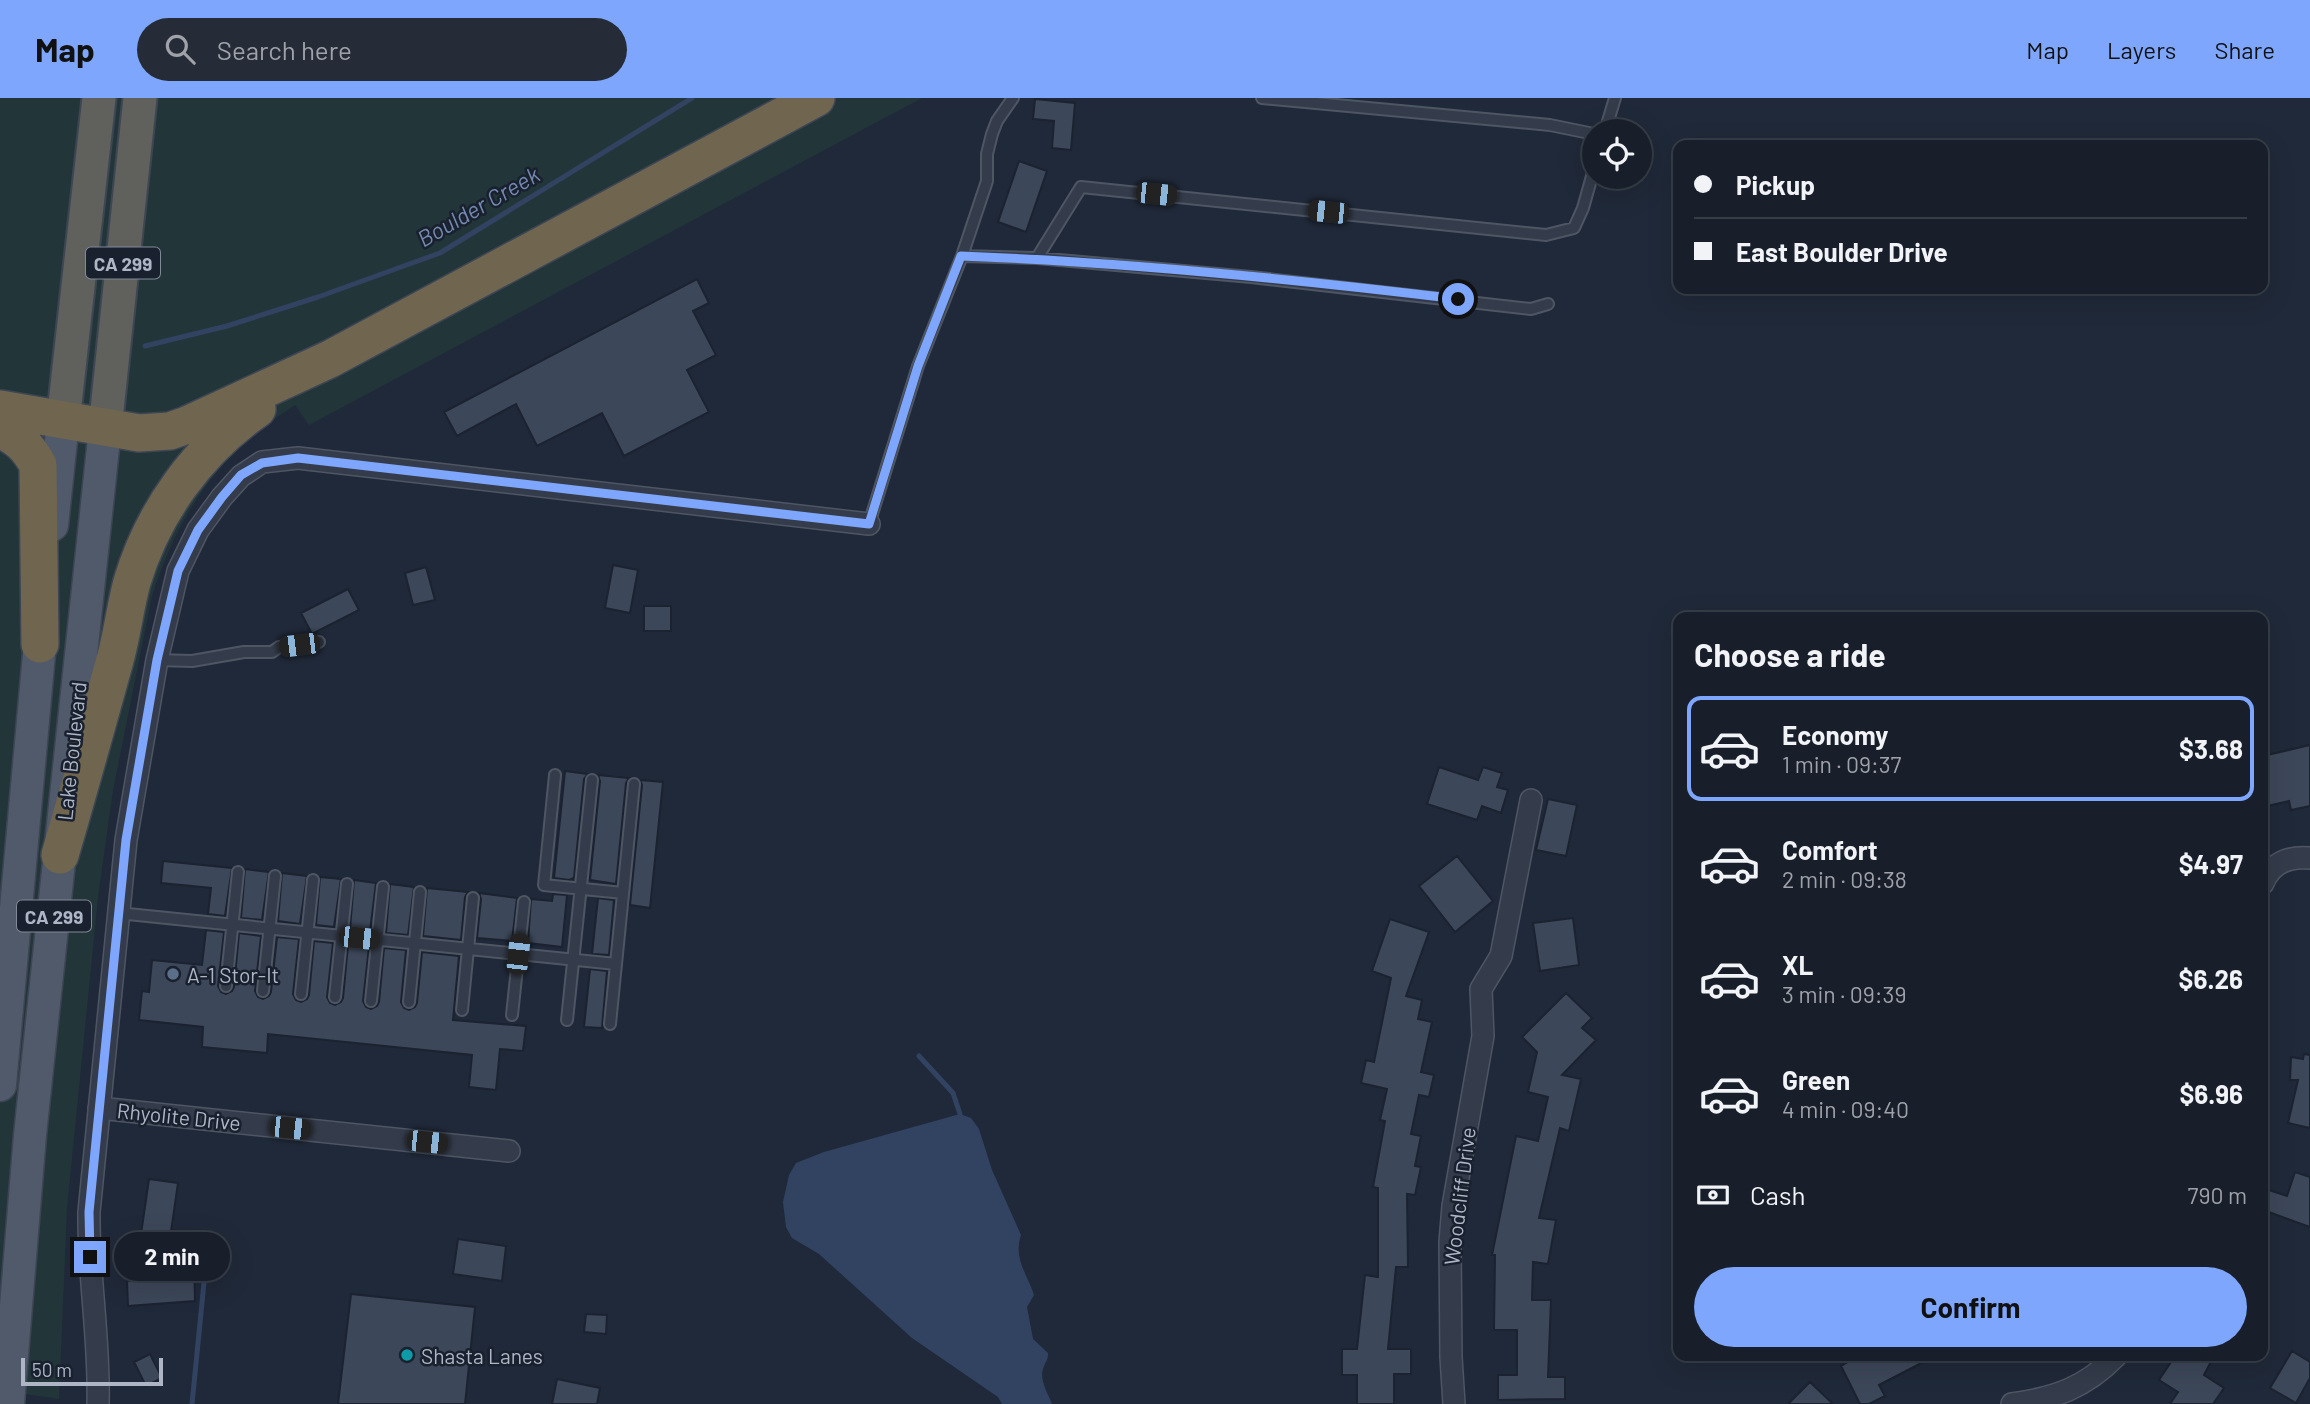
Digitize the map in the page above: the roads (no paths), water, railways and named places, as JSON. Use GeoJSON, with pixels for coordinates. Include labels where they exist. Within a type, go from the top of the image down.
{"type":"FeatureCollection","features":[{"type":"Feature","properties":{"kind":"highway","name":"Lake Boulevard"},"geometry":{"type":"LineString","coordinates":[[63,422],[99,98]]}},
{"type":"Feature","properties":{"kind":"highway","name":"Lake Boulevard"},"geometry":{"type":"LineString","coordinates":[[105,429],[141,98]]}},
{"type":"Feature","properties":{"kind":"highway"},"geometry":{"type":"LineString","coordinates":[[0,410],[105,429],[139,433],[170,431],[330,359],[816,98]]}},
{"type":"Feature","properties":{"kind":"highway"},"geometry":{"type":"LineString","coordinates":[[60,855],[117,655],[132,581],[158,518],[177,488],[224,433],[330,359]]}},
{"type":"Feature","properties":{"kind":"highway"},"geometry":{"type":"LineString","coordinates":[[0,429],[29,448],[38,465],[40,643]]}},
{"type":"Feature","properties":{"kind":"main road","name":"Lake Boulevard"},"geometry":{"type":"LineString","coordinates":[[0,1085],[63,422]]}},
{"type":"Feature","properties":{"kind":"main road","name":"Lake Boulevard"},"geometry":{"type":"LineString","coordinates":[[9,1404],[30,1135],[105,429]]}},
{"type":"Feature","properties":{"kind":"street"},"geometry":{"type":"LineString","coordinates":[[99,1404],[100,1364],[88,1234],[130,813],[157,660],[178,571],[193,540],[231,486],[241,475],[262,463],[291,458],[869,524]]}},
{"type":"Feature","properties":{"kind":"street","name":"Woodcliff Drive"},"geometry":{"type":"LineString","coordinates":[[1454,1404],[1450,1315],[1453,1206],[1483,1036],[1481,989],[1501,956],[1531,800]]}},
{"type":"Feature","properties":{"kind":"street"},"geometry":{"type":"LineString","coordinates":[[2268,875],[2291,858],[2310,858]]}},
{"type":"Feature","properties":{"kind":"street","name":"Rhyolite Drive"},"geometry":{"type":"LineString","coordinates":[[99,1108],[509,1151]]}},
{"type":"Feature","properties":{"kind":"street"},"geometry":{"type":"LineString","coordinates":[[2012,1404],[2049,1397],[2079,1386],[2095,1377],[2111,1361]]}},
{"type":"Feature","properties":{"kind":"lane"},"geometry":{"type":"LineString","coordinates":[[869,524],[918,366],[987,181],[987,154],[992,134],[997,121],[1013,98]]}},
{"type":"Feature","properties":{"kind":"lane"},"geometry":{"type":"LineString","coordinates":[[1262,98],[1550,125],[1582,132]]}},
{"type":"Feature","properties":{"kind":"lane"},"geometry":{"type":"LineString","coordinates":[[1609,119],[1615,98]]}},
{"type":"Feature","properties":{"kind":"lane"},"geometry":{"type":"LineString","coordinates":[[1037,258],[1082,187],[1546,235],[1574,228],[1584,208],[1589,189]]}},
{"type":"Feature","properties":{"kind":"lane"},"geometry":{"type":"LineString","coordinates":[[961,256],[1037,258],[1375,290],[1531,309],[1548,304]]}},
{"type":"Feature","properties":{"kind":"lane"},"geometry":{"type":"LineString","coordinates":[[157,660],[192,661],[243,652],[272,652],[279,647],[319,642]]}},
{"type":"Feature","properties":{"kind":"lane"},"geometry":{"type":"LineString","coordinates":[[555,775],[544,885],[623,893]]}},
{"type":"Feature","properties":{"kind":"lane"},"geometry":{"type":"LineString","coordinates":[[567,1020],[592,780]]}},
{"type":"Feature","properties":{"kind":"lane"},"geometry":{"type":"LineString","coordinates":[[610,1024],[634,784]]}},
{"type":"Feature","properties":{"kind":"lane"},"geometry":{"type":"LineString","coordinates":[[226,986],[238,872]]}},
{"type":"Feature","properties":{"kind":"lane"},"geometry":{"type":"LineString","coordinates":[[263,991],[275,876]]}},
{"type":"Feature","properties":{"kind":"lane"},"geometry":{"type":"LineString","coordinates":[[301,994],[313,880]]}},
{"type":"Feature","properties":{"kind":"lane"},"geometry":{"type":"LineString","coordinates":[[335,997],[347,884]]}},
{"type":"Feature","properties":{"kind":"lane"},"geometry":{"type":"LineString","coordinates":[[371,1001],[383,887]]}},
{"type":"Feature","properties":{"kind":"lane"},"geometry":{"type":"LineString","coordinates":[[409,1002],[421,892]]}},
{"type":"Feature","properties":{"kind":"lane"},"geometry":{"type":"LineString","coordinates":[[461,1010],[473,898]]}},
{"type":"Feature","properties":{"kind":"lane"},"geometry":{"type":"LineString","coordinates":[[512,1016],[524,902]]}},
{"type":"Feature","properties":{"kind":"lane"},"geometry":{"type":"LineString","coordinates":[[118,913],[616,964]]}},
{"type":"Feature","properties":{"kind":"water"},"geometry":{"type":"Polygon","coordinates":[[[960,1114],[971,1118],[979,1129],[992,1170],[1021,1235],[1020,1259],[1034,1295],[1027,1307],[1033,1339],[1048,1353],[1042,1378],[1052,1404],[1002,1404],[998,1397],[912,1338],[819,1254],[792,1238],[786,1227],[783,1202],[789,1175],[796,1163],[824,1152],[960,1114]]]}},
{"type":"Feature","properties":{"kind":"waterway","name":"Boulder Creek"},"geometry":{"type":"LineString","coordinates":[[145,346],[227,326],[440,253],[692,98]]}},
{"type":"Feature","properties":{"kind":"waterway"},"geometry":{"type":"LineString","coordinates":[[919,1056],[953,1093],[960,1114]]}},
{"type":"Feature","properties":{"kind":"waterway"},"geometry":{"type":"LineString","coordinates":[[192,1404],[207,1252]]}},
{"type":"Feature","properties":{"kind":"place","name":"A-1 Stor-It"},"geometry":{"type":"Point","coordinates":[173,974]}},
{"type":"Feature","properties":{"kind":"place","name":"Shasta Lanes"},"geometry":{"type":"Point","coordinates":[407,1355]}}]}
